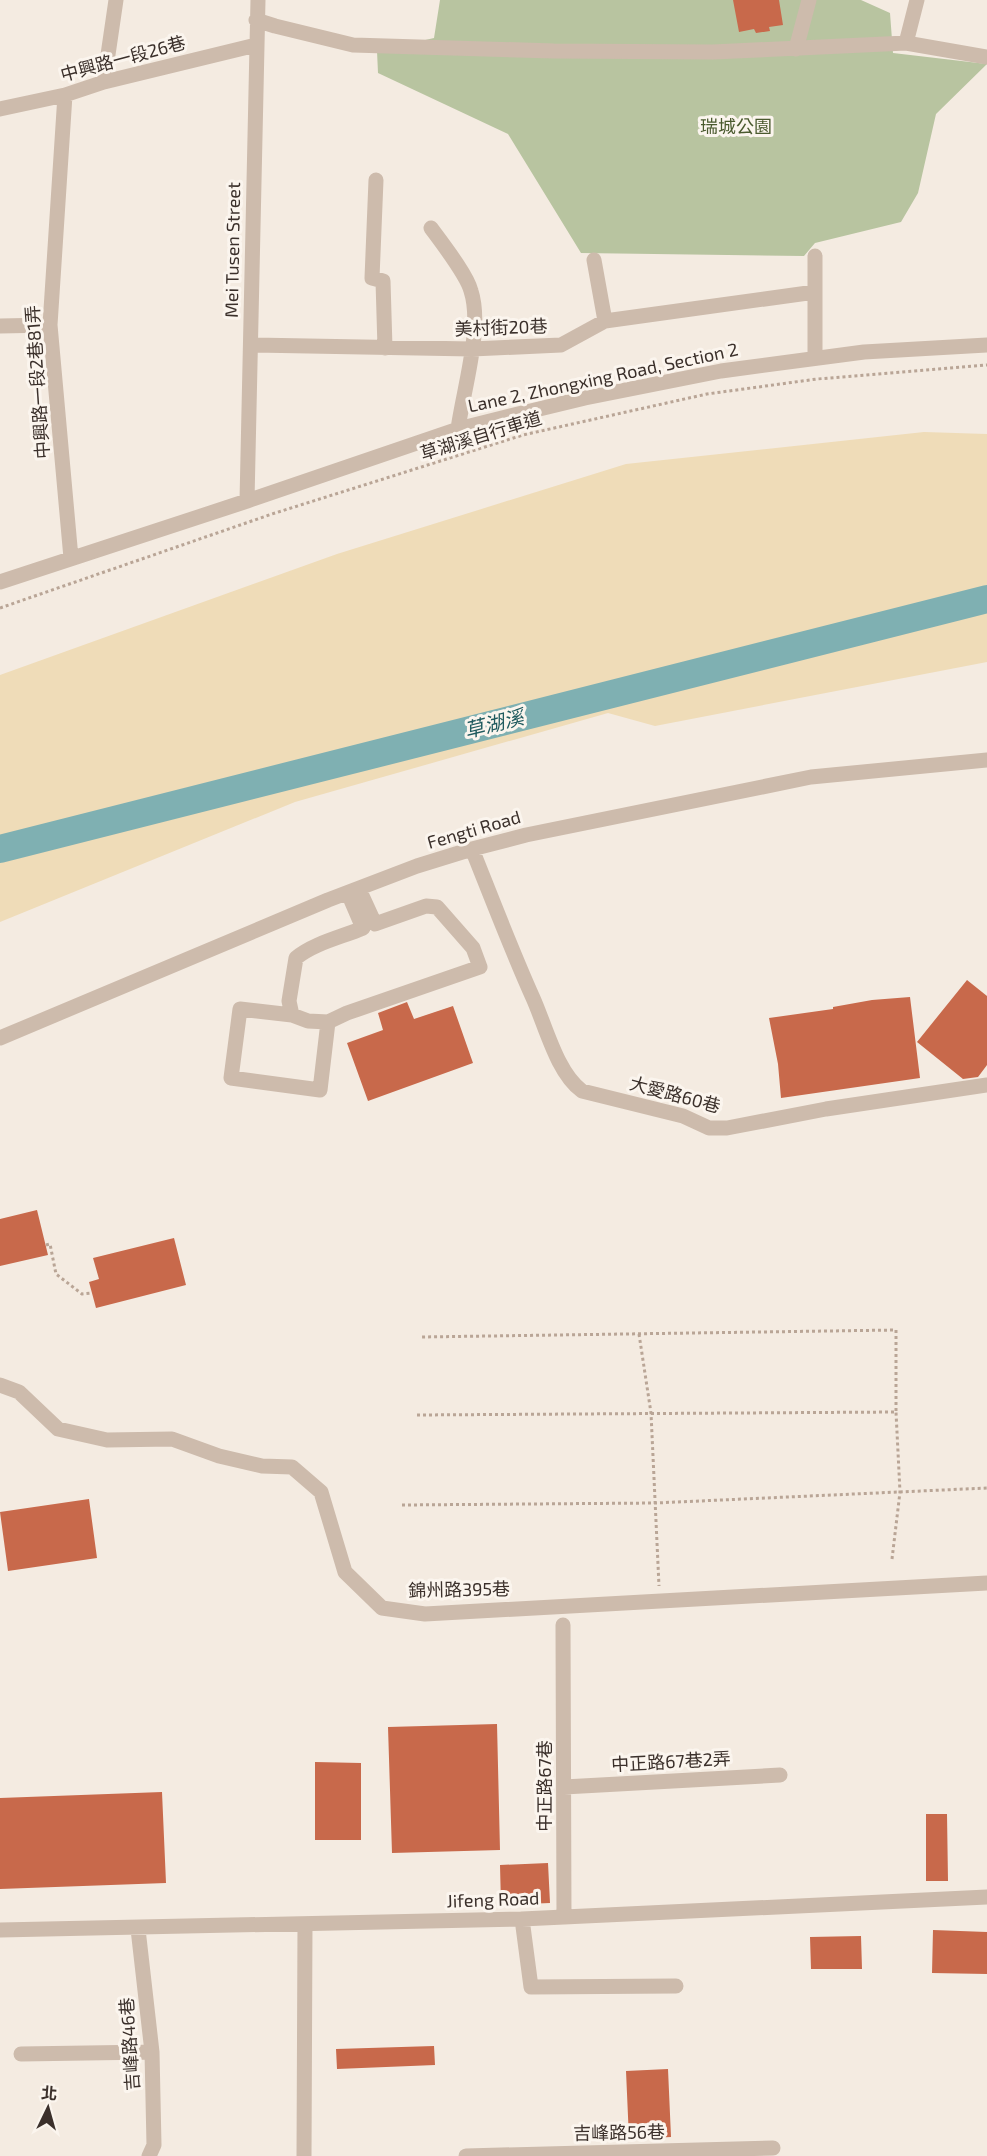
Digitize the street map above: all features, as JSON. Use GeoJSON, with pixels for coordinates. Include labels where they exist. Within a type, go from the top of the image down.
{"type":"FeatureCollection","features":[{"type":"Feature","properties":{"kind":"street"},"geometry":{"type":"LineString","coordinates":[[104,82],[116,0]]}},
{"type":"Feature","properties":{"kind":"street","name":"Mei Tusen Street"},"geometry":{"type":"LineString","coordinates":[[247,501],[258,0]]}},
{"type":"Feature","properties":{"kind":"street"},"geometry":{"type":"LineString","coordinates":[[796,49],[809,0]]}},
{"type":"Feature","properties":{"kind":"street"},"geometry":{"type":"LineString","coordinates":[[906,43],[917,0]]}},
{"type":"Feature","properties":{"kind":"street"},"geometry":{"type":"LineString","coordinates":[[256,20],[353,45],[565,51],[712,52],[906,43],[987,57]]}},
{"type":"Feature","properties":{"kind":"street","name":"中興路一段26巷"},"geometry":{"type":"LineString","coordinates":[[0,109],[65,95],[104,82],[256,45]]}},
{"type":"Feature","properties":{"kind":"street","name":"中興路一段2巷81弄"},"geometry":{"type":"LineString","coordinates":[[65,95],[50,325],[71,558]]}},
{"type":"Feature","properties":{"kind":"street"},"geometry":{"type":"LineString","coordinates":[[376,180],[372,278],[383,281],[385,348]]}},
{"type":"Feature","properties":{"kind":"street"},"geometry":{"type":"LineString","coordinates":[[431,228],[471,291],[474,318],[472,349],[458,429]]}},
{"type":"Feature","properties":{"kind":"street"},"geometry":{"type":"LineString","coordinates":[[815,256],[815,357]]}},
{"type":"Feature","properties":{"kind":"street"},"geometry":{"type":"LineString","coordinates":[[594,260],[604,321]]}},
{"type":"Feature","properties":{"kind":"street","name":"美村街20巷"},"geometry":{"type":"LineString","coordinates":[[251,345],[472,349],[561,345],[604,321],[815,292]]}},
{"type":"Feature","properties":{"kind":"street"},"geometry":{"type":"LineString","coordinates":[[0,326],[50,325]]}},
{"type":"Feature","properties":{"kind":"street","name":"Lane 2, Zhongxing Road, Section 2"},"geometry":{"type":"LineString","coordinates":[[0,582],[458,429],[721,370],[887,350],[987,345]]}},
{"type":"Feature","properties":{"kind":"street","name":"Fengti Road"},"geometry":{"type":"LineString","coordinates":[[0,1038],[353,891],[417,866],[472,849],[525,835],[812,777],[987,760]]}},
{"type":"Feature","properties":{"kind":"street","name":"大愛路60巷"},"geometry":{"type":"LineString","coordinates":[[472,849],[517,964],[563,1068],[575,1086],[582,1091],[683,1116],[709,1128],[727,1128],[826,1109],[987,1085]]}},
{"type":"Feature","properties":{"kind":"street"},"geometry":{"type":"LineString","coordinates":[[292,1016],[290,1001],[296,958],[319,945],[363,928],[353,891]]}},
{"type":"Feature","properties":{"kind":"street"},"geometry":{"type":"LineString","coordinates":[[328,1022],[320,1090],[231,1078],[240,1009],[328,1022],[347,1013],[480,967],[473,948],[437,907],[426,906],[375,924],[353,891]]}},
{"type":"Feature","properties":{"kind":"street","name":"錦州路395巷"},"geometry":{"type":"LineString","coordinates":[[0,1385],[19,1392],[58,1429],[107,1440],[172,1439],[229,1458],[262,1466],[292,1467],[321,1492],[345,1572],[382,1608],[425,1614],[987,1583]]}},
{"type":"Feature","properties":{"kind":"street","name":"中正路67巷"},"geometry":{"type":"LineString","coordinates":[[563,1625],[564,1917]]}},
{"type":"Feature","properties":{"kind":"street","name":"中正路67巷2弄"},"geometry":{"type":"LineString","coordinates":[[564,1787],[780,1775]]}},
{"type":"Feature","properties":{"kind":"street","name":"Jifeng Road"},"geometry":{"type":"LineString","coordinates":[[0,1930],[138,1929],[522,1919],[987,1897]]}},
{"type":"Feature","properties":{"kind":"street"},"geometry":{"type":"LineString","coordinates":[[522,1919],[531,1987],[676,1986]]}},
{"type":"Feature","properties":{"kind":"street"},"geometry":{"type":"LineString","coordinates":[[304,2156],[305,1924]]}},
{"type":"Feature","properties":{"kind":"street","name":"吉峰路46巷"},"geometry":{"type":"LineString","coordinates":[[138,1929],[152,2052],[154,2145],[149,2156]]}},
{"type":"Feature","properties":{"kind":"street"},"geometry":{"type":"LineString","coordinates":[[21,2054],[152,2052]]}},
{"type":"Feature","properties":{"kind":"street","name":"吉峰路56巷"},"geometry":{"type":"LineString","coordinates":[[466,2156],[773,2148]]}},
{"type":"Feature","properties":{"kind":"path","name":"草湖溪自行車道"},"geometry":{"type":"LineString","coordinates":[[0,608],[262,518],[523,435],[707,394],[848,376],[987,365]]}},
{"type":"Feature","properties":{"kind":"path"},"geometry":{"type":"LineString","coordinates":[[46,1245],[50,1244],[56,1274],[82,1294],[92,1293]]}},
{"type":"Feature","properties":{"kind":"path"},"geometry":{"type":"LineString","coordinates":[[421,1337],[896,1330],[896,1412],[900,1491],[892,1559]]}},
{"type":"Feature","properties":{"kind":"path"},"geometry":{"type":"LineString","coordinates":[[639,1334],[651,1413],[659,1588]]}},
{"type":"Feature","properties":{"kind":"path"},"geometry":{"type":"LineString","coordinates":[[417,1415],[896,1412]]}},
{"type":"Feature","properties":{"kind":"path"},"geometry":{"type":"LineString","coordinates":[[402,1505],[655,1503],[987,1488]]}},
{"type":"Feature","properties":{"kind":"green space","name":"瑞城公園"},"geometry":{"type":"Polygon","coordinates":[[[440,0],[861,0],[890,13],[893,53],[987,64],[936,114],[918,193],[901,222],[815,243],[804,256],[581,253],[508,134],[378,73],[377,51],[434,38],[440,0]]]}},
{"type":"Feature","properties":{"kind":"sand"},"geometry":{"type":"Polygon","coordinates":[[[924,432],[987,434],[987,662],[655,726],[608,713],[295,802],[0,922],[0,675],[337,554],[626,464],[924,432]]]}},
{"type":"Feature","properties":{"kind":"building"},"geometry":{"type":"Polygon","coordinates":[[[733,0],[779,0],[783,25],[769,27],[770,31],[756,33],[754,29],[739,32],[733,0]]]}},
{"type":"Feature","properties":{"kind":"building"},"geometry":{"type":"Polygon","coordinates":[[[967,980],[987,996],[987,1065],[978,1077],[963,1079],[917,1042],[967,980]]]}},
{"type":"Feature","properties":{"kind":"building"},"geometry":{"type":"Polygon","coordinates":[[[910,997],[920,1078],[781,1098],[778,1064],[769,1018],[833,1009],[833,1007],[872,1000],[910,997]]]}},
{"type":"Feature","properties":{"kind":"building"},"geometry":{"type":"Polygon","coordinates":[[[407,1002],[414,1019],[453,1006],[473,1063],[368,1101],[347,1043],[383,1030],[378,1013],[407,1002]]]}},
{"type":"Feature","properties":{"kind":"building"},"geometry":{"type":"Polygon","coordinates":[[[37,1210],[48,1255],[0,1266],[0,1219],[37,1210]]]}},
{"type":"Feature","properties":{"kind":"building"},"geometry":{"type":"Polygon","coordinates":[[[174,1238],[186,1285],[96,1308],[89,1282],[99,1279],[93,1258],[174,1238]]]}},
{"type":"Feature","properties":{"kind":"building"},"geometry":{"type":"Polygon","coordinates":[[[89,1499],[97,1558],[8,1571],[0,1512],[89,1499]]]}},
{"type":"Feature","properties":{"kind":"building"},"geometry":{"type":"Polygon","coordinates":[[[497,1724],[500,1850],[392,1853],[388,1727],[497,1724]]]}},
{"type":"Feature","properties":{"kind":"building"},"geometry":{"type":"Polygon","coordinates":[[[315,1762],[361,1763],[361,1840],[315,1840],[315,1762]]]}},
{"type":"Feature","properties":{"kind":"building"},"geometry":{"type":"Polygon","coordinates":[[[162,1792],[166,1883],[0,1889],[0,1798],[162,1792]]]}},
{"type":"Feature","properties":{"kind":"building"},"geometry":{"type":"Polygon","coordinates":[[[926,1814],[947,1814],[948,1881],[926,1881],[926,1814]]]}},
{"type":"Feature","properties":{"kind":"building"},"geometry":{"type":"Polygon","coordinates":[[[548,1863],[550,1903],[501,1905],[500,1865],[548,1863]]]}},
{"type":"Feature","properties":{"kind":"building"},"geometry":{"type":"Polygon","coordinates":[[[933,1930],[987,1932],[987,1974],[932,1973],[933,1930]]]}},
{"type":"Feature","properties":{"kind":"building"},"geometry":{"type":"Polygon","coordinates":[[[861,1936],[862,1969],[811,1969],[810,1937],[861,1936]]]}},
{"type":"Feature","properties":{"kind":"building"},"geometry":{"type":"Polygon","coordinates":[[[434,2046],[435,2065],[337,2069],[336,2049],[434,2046]]]}},
{"type":"Feature","properties":{"kind":"building"},"geometry":{"type":"Polygon","coordinates":[[[668,2069],[671,2137],[629,2139],[626,2071],[668,2069]]]}},
{"type":"Feature","properties":{"kind":"waterway","name":"草湖溪"},"geometry":{"type":"LineString","coordinates":[[0,849],[987,599]]}}]}
